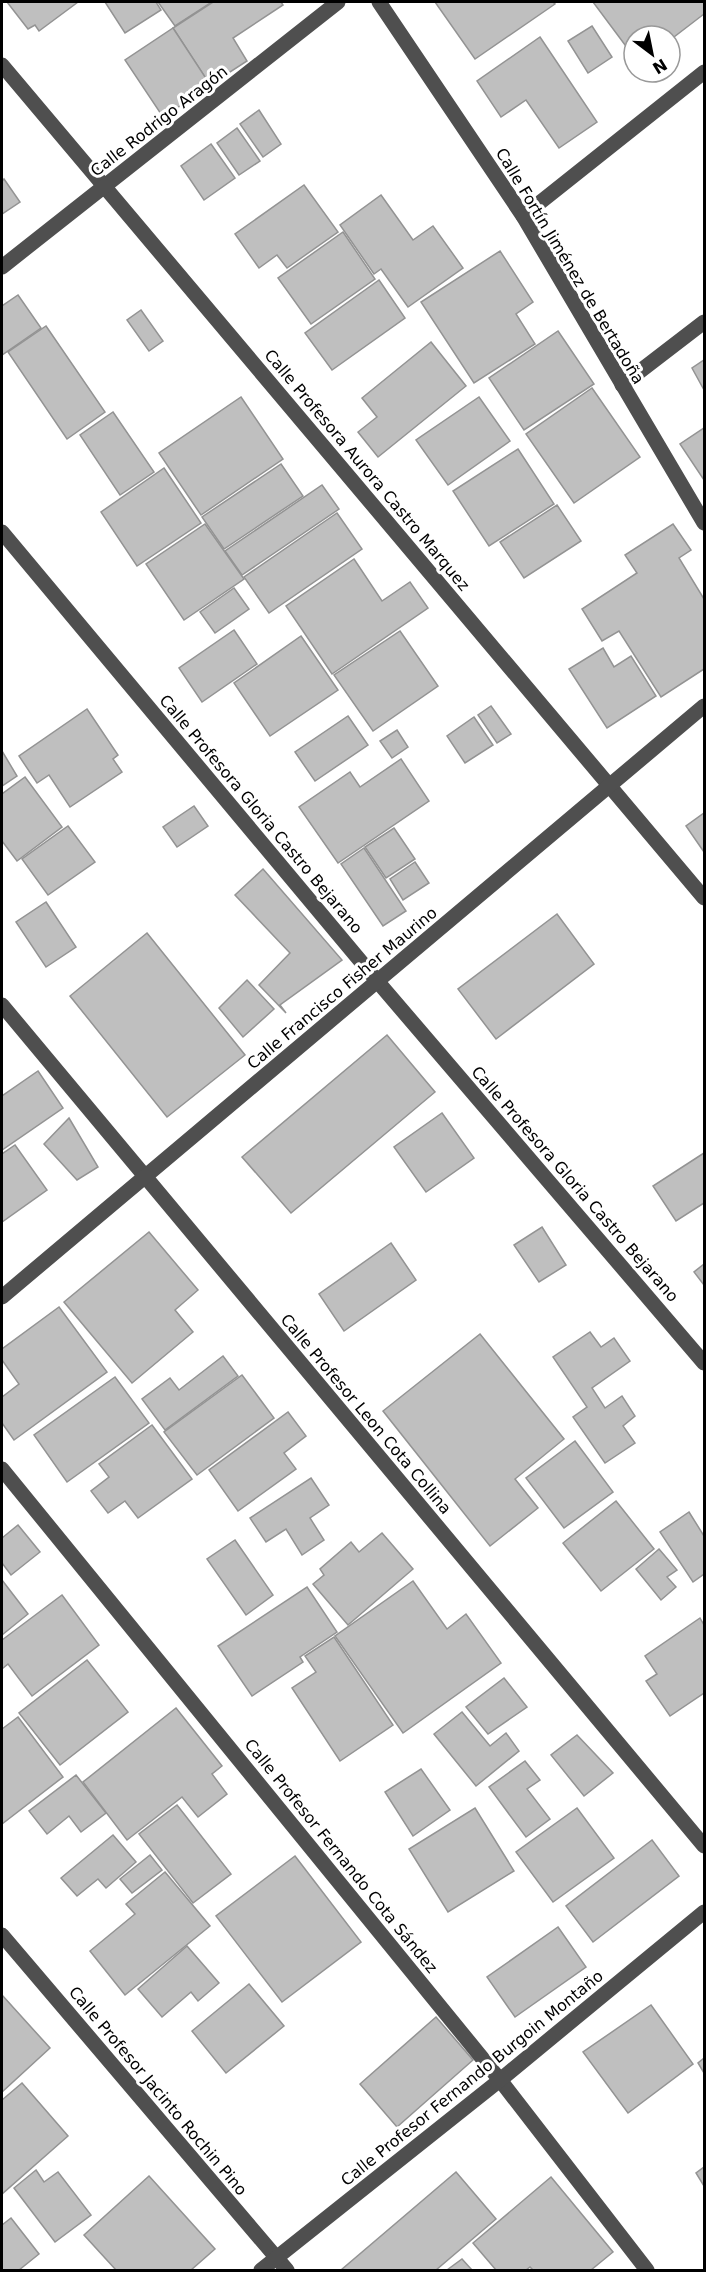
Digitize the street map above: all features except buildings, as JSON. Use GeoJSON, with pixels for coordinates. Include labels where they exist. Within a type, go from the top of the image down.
{"type":"FeatureCollection","features":[{"type":"Feature","properties":{"kind":"street","name":"Calle Rodrigo Aragón"},"geometry":{"type":"LineString","coordinates":[[2,267],[338,2]]}},
{"type":"Feature","properties":{"kind":"street","name":"Calle Fortín Jiménez de Bertadoña"},"geometry":{"type":"LineString","coordinates":[[380,2],[523,216],[705,523]]}},
{"type":"Feature","properties":{"kind":"street","name":"Calle Profesora Aurora Castro Marquez"},"geometry":{"type":"LineString","coordinates":[[2,65],[705,898]]}},
{"type":"Feature","properties":{"kind":"street"},"geometry":{"type":"LineString","coordinates":[[523,216],[705,72]]}},
{"type":"Feature","properties":{"kind":"street"},"geometry":{"type":"LineString","coordinates":[[622,386],[705,322]]}},
{"type":"Feature","properties":{"kind":"street","name":"Calle Profesora Gloria Castro Bejarano"},"geometry":{"type":"LineString","coordinates":[[2,532],[378,982],[705,1363]]}},
{"type":"Feature","properties":{"kind":"street","name":"Calle Francisco Fisher Maurino"},"geometry":{"type":"LineString","coordinates":[[2,1297],[705,706]]}},
{"type":"Feature","properties":{"kind":"street","name":"Calle Profesor Leon Cota Collina"},"geometry":{"type":"LineString","coordinates":[[2,1005],[705,1846]]}},
{"type":"Feature","properties":{"kind":"street","name":"Calle Profesor Fernando Cota Sández"},"geometry":{"type":"LineString","coordinates":[[2,1469],[500,2080],[647,2271]]}},
{"type":"Feature","properties":{"kind":"street","name":"Calle Profesor Fernando Burgoin Montaño"},"geometry":{"type":"LineString","coordinates":[[261,2271],[705,1912]]}},
{"type":"Feature","properties":{"kind":"street","name":"Calle Profesor Jacinto Rochin Pino"},"geometry":{"type":"LineString","coordinates":[[2,1935],[286,2271]]}}]}
